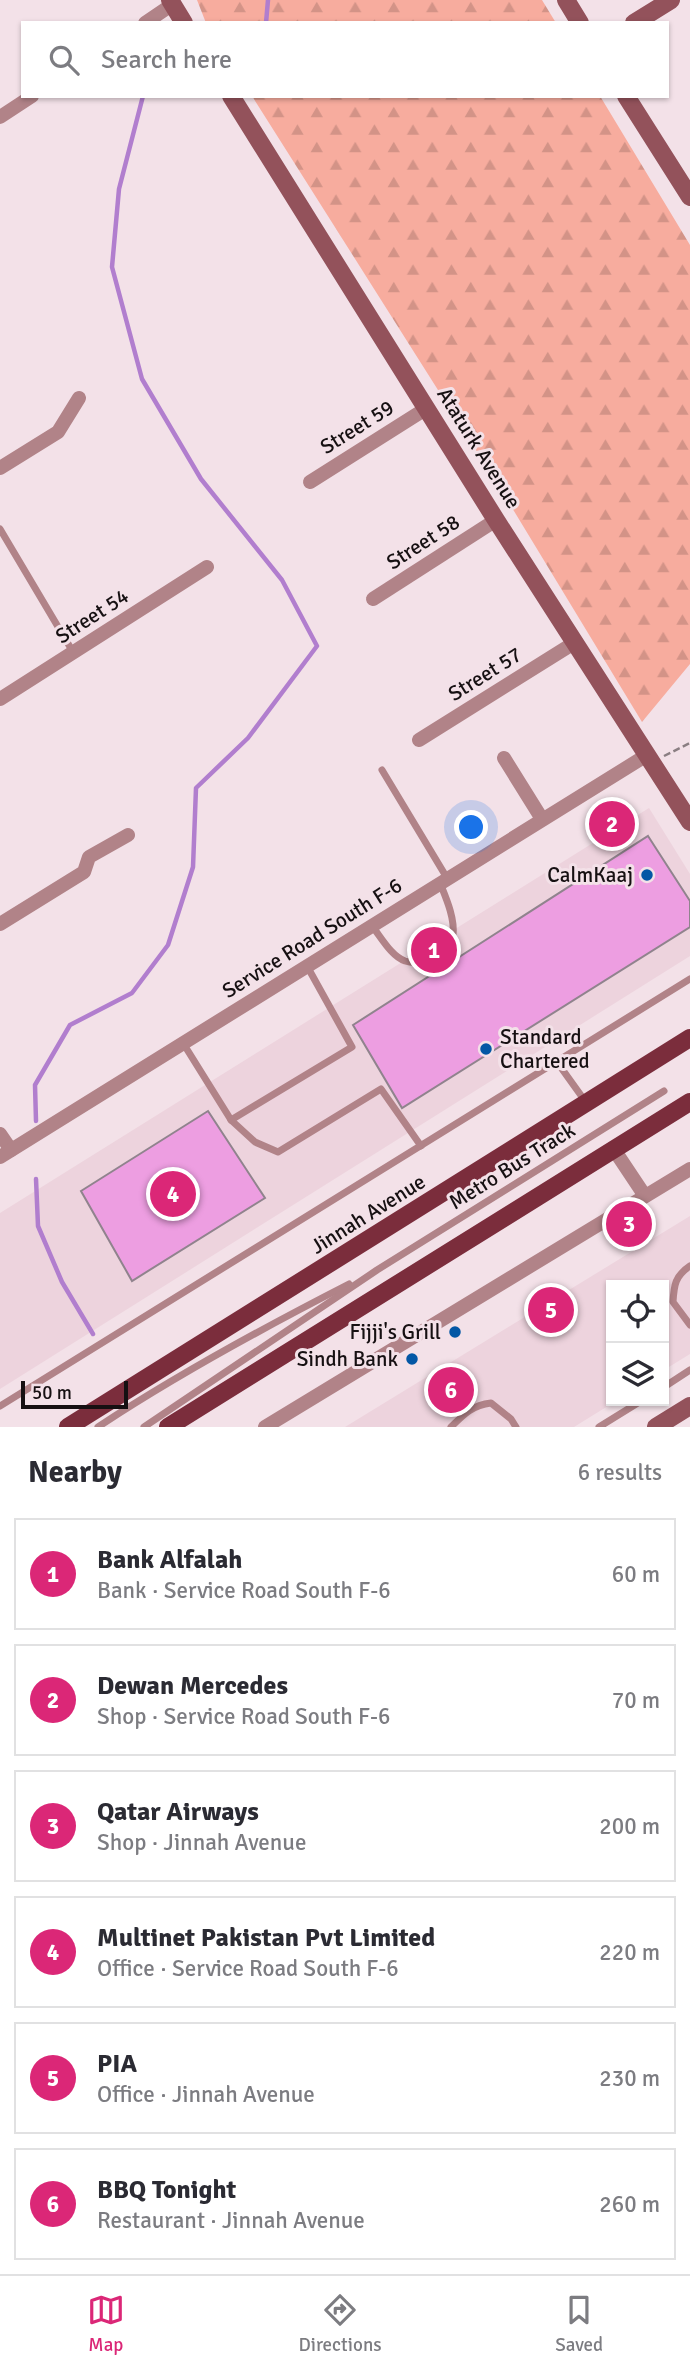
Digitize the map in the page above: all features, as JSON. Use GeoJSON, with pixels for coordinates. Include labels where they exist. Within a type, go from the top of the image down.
{"type":"FeatureCollection","features":[{"type":"Feature","properties":{"kind":"main road","name":"Jinnah Avenue"},"geometry":{"type":"LineString","coordinates":[[68,1427],[690,1038]]}},
{"type":"Feature","properties":{"kind":"main road"},"geometry":{"type":"LineString","coordinates":[[168,1427],[690,1102]]}},
{"type":"Feature","properties":{"kind":"street"},"geometry":{"type":"LineString","coordinates":[[566,0],[579,21]]}},
{"type":"Feature","properties":{"kind":"street"},"geometry":{"type":"LineString","coordinates":[[637,21],[671,0]]}},
{"type":"Feature","properties":{"kind":"street"},"geometry":{"type":"LineString","coordinates":[[150,21],[177,9]]}},
{"type":"Feature","properties":{"kind":"street"},"geometry":{"type":"LineString","coordinates":[[0,117],[29,98]]}},
{"type":"Feature","properties":{"kind":"street","name":"Ataturk Avenue"},"geometry":{"type":"LineString","coordinates":[[231,98],[496,520],[690,822]]}},
{"type":"Feature","properties":{"kind":"street"},"geometry":{"type":"LineString","coordinates":[[627,98],[690,197]]}},
{"type":"Feature","properties":{"kind":"street"},"geometry":{"type":"LineString","coordinates":[[0,468],[58,432],[79,398]]}},
{"type":"Feature","properties":{"kind":"street","name":"Street 59"},"geometry":{"type":"LineString","coordinates":[[310,482],[428,408]]}},
{"type":"Feature","properties":{"kind":"street","name":"Street 58"},"geometry":{"type":"LineString","coordinates":[[373,599],[496,520]]}},
{"type":"Feature","properties":{"kind":"street","name":"Street 54"},"geometry":{"type":"LineString","coordinates":[[0,699],[207,567]]}},
{"type":"Feature","properties":{"kind":"street","name":"Street 57"},"geometry":{"type":"LineString","coordinates":[[419,740],[574,643]]}},
{"type":"Feature","properties":{"kind":"street"},"geometry":{"type":"LineString","coordinates":[[504,758],[542,819]]}},
{"type":"Feature","properties":{"kind":"street","name":"Service Road South F-6"},"geometry":{"type":"LineString","coordinates":[[5,1154],[542,819],[650,759]]}},
{"type":"Feature","properties":{"kind":"street"},"geometry":{"type":"LineString","coordinates":[[0,924],[84,872],[89,857],[128,835]]}},
{"type":"Feature","properties":{"kind":"street"},"geometry":{"type":"LineString","coordinates":[[0,1134],[5,1154]]}},
{"type":"Feature","properties":{"kind":"street"},"geometry":{"type":"LineString","coordinates":[[613,1148],[645,1196]]}},
{"type":"Feature","properties":{"kind":"street"},"geometry":{"type":"LineString","coordinates":[[265,1427],[690,1169]]}},
{"type":"Feature","properties":{"kind":"street"},"geometry":{"type":"LineString","coordinates":[[656,1427],[690,1406]]}},
{"type":"Feature","properties":{"kind":"lane"},"geometry":{"type":"LineString","coordinates":[[0,529],[74,652]]}},
{"type":"Feature","properties":{"kind":"lane"},"geometry":{"type":"LineString","coordinates":[[372,925],[392,952],[406,961],[432,959],[447,948],[453,935],[444,880],[382,770]]}},
{"type":"Feature","properties":{"kind":"lane"},"geometry":{"type":"LineString","coordinates":[[232,1120],[352,1047],[306,966]]}},
{"type":"Feature","properties":{"kind":"lane"},"geometry":{"type":"LineString","coordinates":[[0,1406],[690,979]]}},
{"type":"Feature","properties":{"kind":"lane"},"geometry":{"type":"LineString","coordinates":[[183,1043],[232,1120],[256,1142],[278,1152],[381,1089],[421,1146]]}},
{"type":"Feature","properties":{"kind":"lane"},"geometry":{"type":"LineString","coordinates":[[557,1062],[587,1104]]}},
{"type":"Feature","properties":{"kind":"lane","name":"Metro Bus Track"},"geometry":{"type":"LineString","coordinates":[[144,1427],[377,1270],[664,1091]]}},
{"type":"Feature","properties":{"kind":"lane"},"geometry":{"type":"LineString","coordinates":[[690,1266],[680,1273],[675,1283],[673,1302],[690,1325]]}},
{"type":"Feature","properties":{"kind":"lane","name":"Metro Bus Track"},"geometry":{"type":"LineString","coordinates":[[97,1427],[289,1314],[377,1270]]}},
{"type":"Feature","properties":{"kind":"lane"},"geometry":{"type":"LineString","coordinates":[[669,1384],[690,1370]]}},
{"type":"Feature","properties":{"kind":"lane"},"geometry":{"type":"LineString","coordinates":[[451,1427],[477,1404],[491,1403],[511,1419],[516,1427]]}},
{"type":"Feature","properties":{"kind":"lane"},"geometry":{"type":"LineString","coordinates":[[599,1427],[633,1406]]}},
{"type":"Feature","properties":{"kind":"path"},"geometry":{"type":"LineString","coordinates":[[650,759],[690,743]]}},
{"type":"Feature","properties":{"kind":"shaded area"},"geometry":{"type":"Polygon","coordinates":[[[649,808],[690,874],[690,956],[0,1389],[0,1213],[649,808]]]}},
{"type":"Feature","properties":{"kind":"shaded area"},"geometry":{"type":"Polygon","coordinates":[[[690,1216],[690,1354],[669,1367],[669,1280],[606,1280],[608,1406],[574,1427],[345,1427],[690,1216]]]}},
{"type":"Feature","properties":{"kind":"green space"},"geometry":{"type":"Polygon","coordinates":[[[197,0],[542,0],[555,21],[205,21],[197,0]]]}},
{"type":"Feature","properties":{"kind":"green space"},"geometry":{"type":"Polygon","coordinates":[[[253,98],[601,98],[690,245],[690,664],[642,722],[500,488],[253,98]]]}},
{"type":"Feature","properties":{"kind":"building"},"geometry":{"type":"Polygon","coordinates":[[[648,836],[690,901],[690,927],[402,1108],[353,1025],[648,836]]]}},
{"type":"Feature","properties":{"kind":"building"},"geometry":{"type":"Polygon","coordinates":[[[208,1111],[265,1198],[132,1281],[81,1191],[208,1111]]]}},
{"type":"Feature","properties":{"kind":"waterway"},"geometry":{"type":"LineString","coordinates":[[266,21],[268,0]]}},
{"type":"Feature","properties":{"kind":"waterway"},"geometry":{"type":"LineString","coordinates":[[36,1121],[35,1085],[70,1025],[132,993],[168,945],[193,867],[196,788],[248,738],[317,646],[282,580],[201,479],[142,379],[112,267],[119,189],[142,98]]}},
{"type":"Feature","properties":{"kind":"waterway"},"geometry":{"type":"LineString","coordinates":[[36,1179],[38,1226],[62,1282],[93,1334]]}},
{"type":"Feature","properties":{"kind":"place","name":"Dewan Mercedes"},"geometry":{"type":"Point","coordinates":[612,824]}},
{"type":"Feature","properties":{"kind":"place","name":"CalmKaaj"},"geometry":{"type":"Point","coordinates":[647,875]}},
{"type":"Feature","properties":{"kind":"place","name":"Bank Alfalah"},"geometry":{"type":"Point","coordinates":[434,950]}},
{"type":"Feature","properties":{"kind":"place","name":"Standard Chartered"},"geometry":{"type":"Point","coordinates":[486,1049]}},
{"type":"Feature","properties":{"kind":"place","name":"Multinet Pakistan Pvt Limited"},"geometry":{"type":"Point","coordinates":[173,1194]}},
{"type":"Feature","properties":{"kind":"place","name":"Qatar Airways"},"geometry":{"type":"Point","coordinates":[629,1224]}},
{"type":"Feature","properties":{"kind":"place","name":"PIA"},"geometry":{"type":"Point","coordinates":[551,1310]}},
{"type":"Feature","properties":{"kind":"place","name":"Fijji's Grill"},"geometry":{"type":"Point","coordinates":[455,1332]}},
{"type":"Feature","properties":{"kind":"place","name":"Sindh Bank"},"geometry":{"type":"Point","coordinates":[412,1359]}},
{"type":"Feature","properties":{"kind":"place","name":"BBQ Tonight"},"geometry":{"type":"Point","coordinates":[451,1390]}}]}
